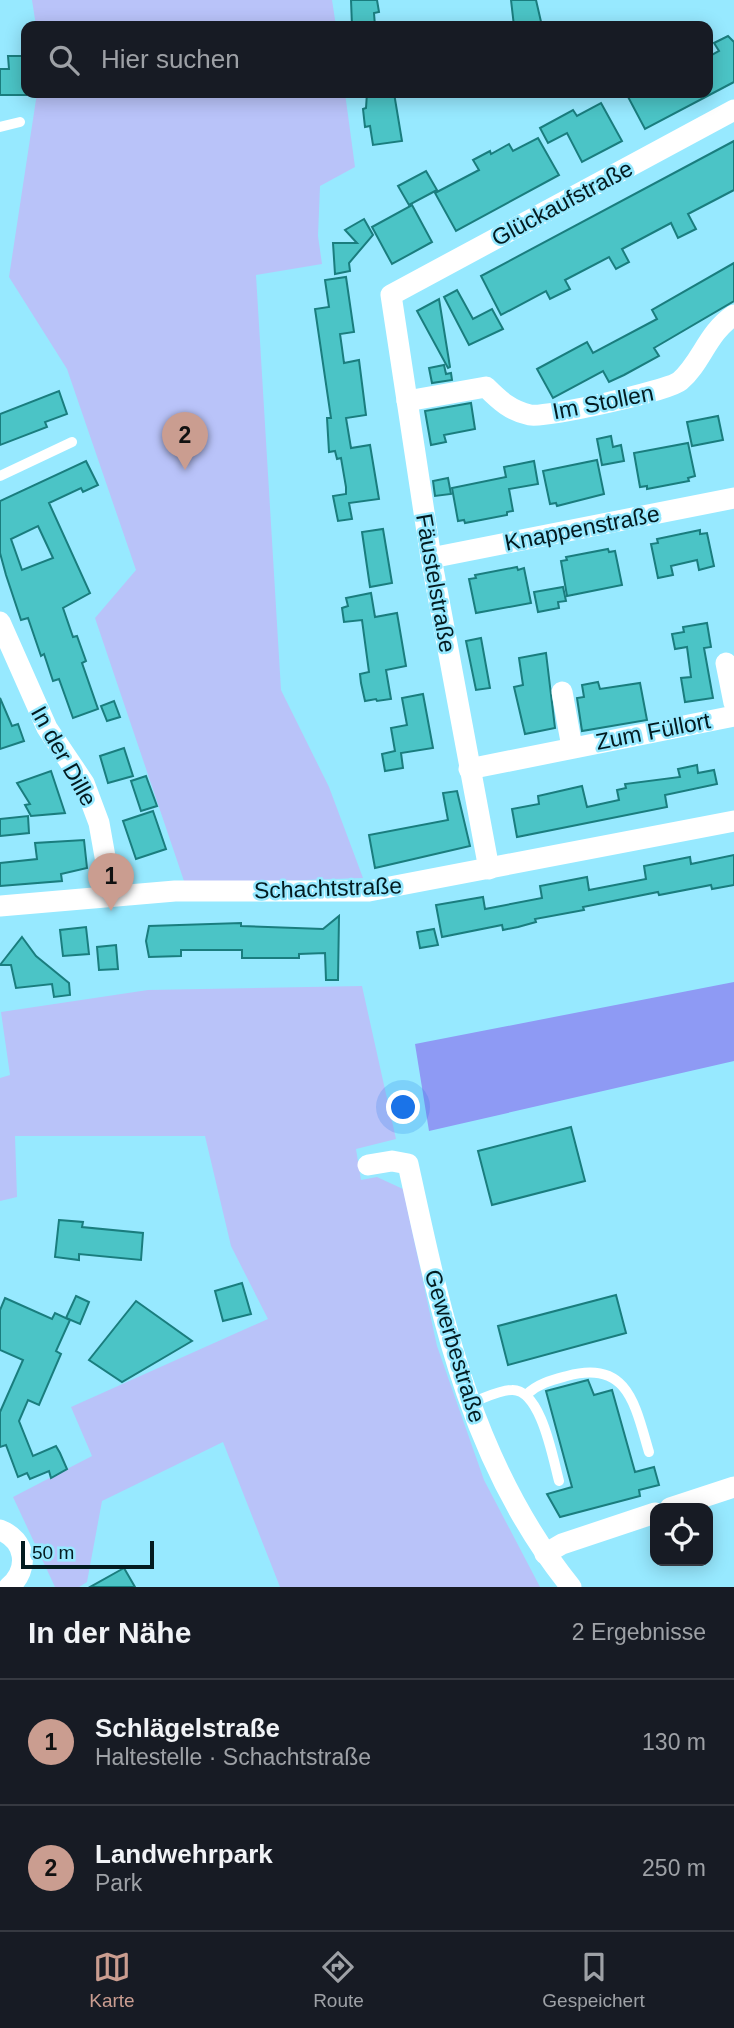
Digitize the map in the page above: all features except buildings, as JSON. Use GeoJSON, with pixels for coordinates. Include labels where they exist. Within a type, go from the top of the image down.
{"type":"FeatureCollection","features":[{"type":"Feature","properties":{"kind":"street","name":"Glückaufstraße"},"geometry":{"type":"LineString","coordinates":[[391,296],[734,110]]}},
{"type":"Feature","properties":{"kind":"street","name":"Fäustelstraße"},"geometry":{"type":"LineString","coordinates":[[391,296],[431,558],[489,869]]}},
{"type":"Feature","properties":{"kind":"street","name":"Im Stollen"},"geometry":{"type":"LineString","coordinates":[[407,401],[486,387],[504,406],[533,416],[660,391],[681,380],[717,329],[734,315]]}},
{"type":"Feature","properties":{"kind":"street","name":"Knappenstraße"},"geometry":{"type":"LineString","coordinates":[[431,558],[734,498]]}},
{"type":"Feature","properties":{"kind":"street","name":"In der Dille"},"geometry":{"type":"LineString","coordinates":[[0,622],[47,728],[84,783],[99,823],[112,896]]}},
{"type":"Feature","properties":{"kind":"street","name":"Zum Füllort"},"geometry":{"type":"LineString","coordinates":[[726,663],[734,703]]}},
{"type":"Feature","properties":{"kind":"street","name":"Zum Füllort"},"geometry":{"type":"LineString","coordinates":[[562,691],[572,747]]}},
{"type":"Feature","properties":{"kind":"street","name":"Zum Füllort"},"geometry":{"type":"LineString","coordinates":[[469,769],[734,716]]}},
{"type":"Feature","properties":{"kind":"street","name":"Schachtstraße"},"geometry":{"type":"LineString","coordinates":[[0,906],[175,891],[369,891],[734,821]]}},
{"type":"Feature","properties":{"kind":"street","name":"Gewerbestraße"},"geometry":{"type":"LineString","coordinates":[[368,1165],[392,1161],[408,1164],[452,1349],[490,1459],[545,1555],[571,1587]]}},
{"type":"Feature","properties":{"kind":"street"},"geometry":{"type":"LineString","coordinates":[[685,1503],[734,1487]]}},
{"type":"Feature","properties":{"kind":"street"},"geometry":{"type":"LineString","coordinates":[[545,1555],[562,1544],[650,1515]]}},
{"type":"Feature","properties":{"kind":"street"},"geometry":{"type":"LineString","coordinates":[[0,1530],[10,1534],[20,1548],[23,1560],[18,1584]]}},
{"type":"Feature","properties":{"kind":"lane"},"geometry":{"type":"LineString","coordinates":[[0,127],[20,122]]}},
{"type":"Feature","properties":{"kind":"lane"},"geometry":{"type":"LineString","coordinates":[[0,476],[72,442]]}},
{"type":"Feature","properties":{"kind":"lane"},"geometry":{"type":"LineString","coordinates":[[527,1394],[544,1382],[585,1371],[608,1374],[626,1389],[634,1403],[649,1452]]}},
{"type":"Feature","properties":{"kind":"lane"},"geometry":{"type":"LineString","coordinates":[[470,1403],[513,1389],[527,1394],[540,1413],[559,1481]]}},
{"type":"Feature","properties":{"kind":"shaded area"},"geometry":{"type":"Polygon","coordinates":[[[32,0],[332,0],[335,21],[35,21],[32,0]]]}},
{"type":"Feature","properties":{"kind":"shaded area"},"geometry":{"type":"Polygon","coordinates":[[[36,98],[346,98],[355,167],[320,186],[318,236],[322,264],[256,275],[281,690],[329,787],[363,878],[185,884],[95,618],[136,570],[67,369],[9,277],[36,98]]]}},
{"type":"Feature","properties":{"kind":"shaded area"},"geometry":{"type":"Polygon","coordinates":[[[734,982],[734,1061],[429,1131],[415,1044],[734,982]]]}},
{"type":"Feature","properties":{"kind":"shaded area"},"geometry":{"type":"Polygon","coordinates":[[[362,986],[396,1139],[356,1149],[361,1180],[377,1177],[403,1189],[437,1346],[484,1480],[540,1587],[280,1587],[223,1442],[102,1501],[87,1582],[79,1587],[55,1587],[13,1497],[92,1456],[71,1407],[268,1319],[231,1246],[205,1136],[15,1136],[17,1197],[0,1201],[0,1078],[10,1075],[1,1012],[148,990],[362,986]]]}},
{"type":"Feature","properties":{"kind":"place","name":"Landwehrpark"},"geometry":{"type":"Point","coordinates":[185,470]}},
{"type":"Feature","properties":{"kind":"place","name":"Schlägelstraße"},"geometry":{"type":"Point","coordinates":[111,911]}}]}
